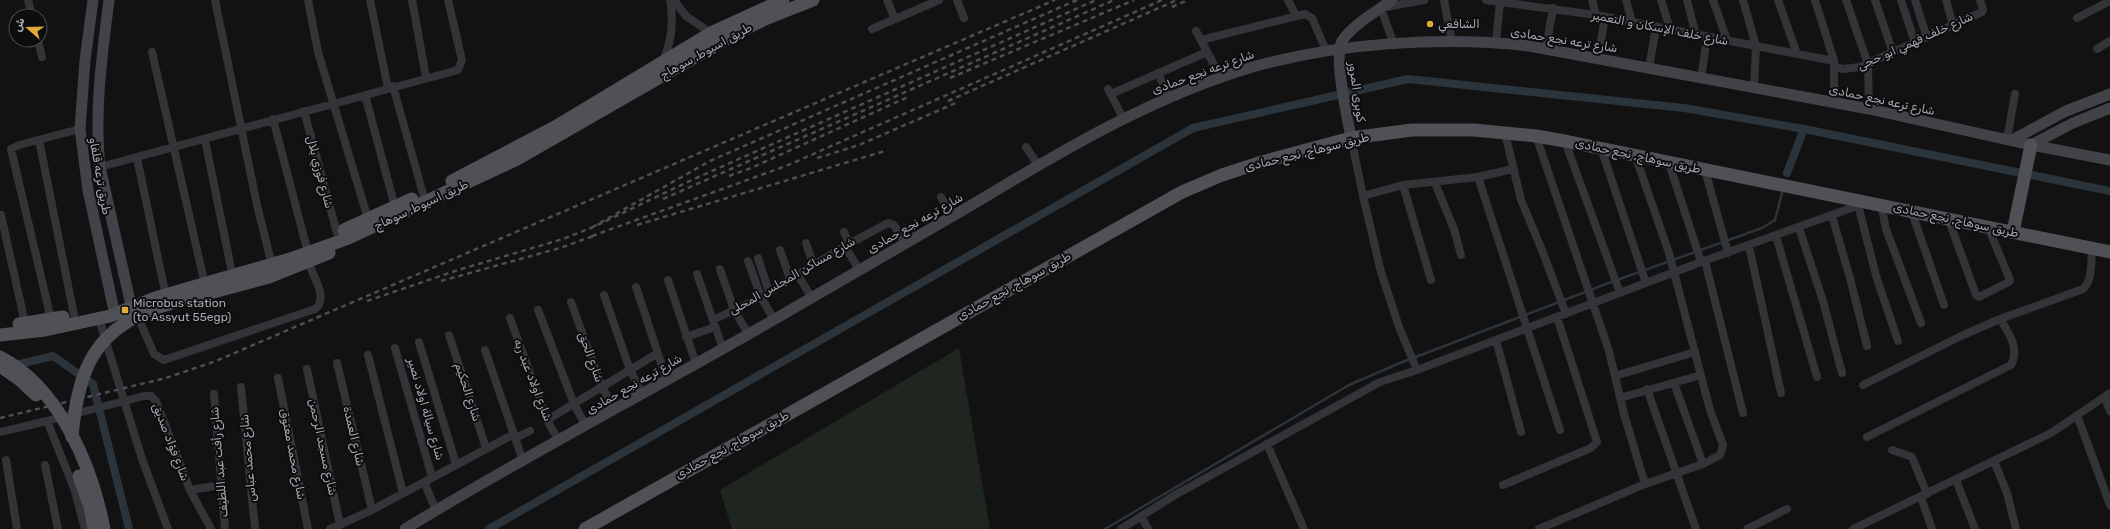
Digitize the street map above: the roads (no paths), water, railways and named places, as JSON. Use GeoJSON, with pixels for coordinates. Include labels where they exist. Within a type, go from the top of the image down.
{"type":"FeatureCollection","features":[{"type":"Feature","properties":{"kind":"main road","name":"طريق اسيوط, سوهاج"},"geometry":{"type":"LineString","coordinates":[[0,335],[45,330],[99,319],[155,298],[290,259],[517,159],[714,39],[783,0]]}},
{"type":"Feature","properties":{"kind":"main road","name":"طريق اسيوط, سوهاج"},"geometry":{"type":"LineString","coordinates":[[0,327],[51,320],[113,306],[164,287],[306,246],[337,233],[376,221],[395,207],[529,142],[662,62],[714,39],[813,0]]}},
{"type":"Feature","properties":{"kind":"main road","name":"طريق سوهاج, نجع حمادى"},"geometry":{"type":"LineString","coordinates":[[585,529],[1175,196],[1208,181],[1249,166],[1351,138],[1428,130],[1505,133],[1536,136],[1601,148],[1869,204],[1911,210],[2110,252]]}},
{"type":"Feature","properties":{"kind":"main road"},"geometry":{"type":"LineString","coordinates":[[2013,232],[2032,145]]}},
{"type":"Feature","properties":{"kind":"main road"},"geometry":{"type":"LineString","coordinates":[[72,437],[78,391],[92,357],[103,342],[116,330],[137,316],[165,305],[262,279],[308,262],[327,254],[376,221]]}},
{"type":"Feature","properties":{"kind":"main road"},"geometry":{"type":"LineString","coordinates":[[0,357],[20,368],[50,399],[72,437],[97,500],[104,529]]}},
{"type":"Feature","properties":{"kind":"main road"},"geometry":{"type":"LineString","coordinates":[[0,366],[30,389],[40,401],[57,427],[83,488],[94,529]]}},
{"type":"Feature","properties":{"kind":"street","name":"طريق ترعه قلفاو"},"geometry":{"type":"LineString","coordinates":[[93,0],[85,60],[80,130],[82,154],[113,306]]}},
{"type":"Feature","properties":{"kind":"street","name":"طريق ترعه قلفاو"},"geometry":{"type":"LineString","coordinates":[[109,0],[99,94],[98,149],[100,167],[130,300]]}},
{"type":"Feature","properties":{"kind":"street"},"geometry":{"type":"LineString","coordinates":[[215,0],[270,257]]}},
{"type":"Feature","properties":{"kind":"street"},"geometry":{"type":"LineString","coordinates":[[308,0],[318,52],[333,103],[376,221]]}},
{"type":"Feature","properties":{"kind":"street"},"geometry":{"type":"LineString","coordinates":[[370,0],[391,87],[424,194]]}},
{"type":"Feature","properties":{"kind":"street"},"geometry":{"type":"LineString","coordinates":[[412,0],[426,77]]}},
{"type":"Feature","properties":{"kind":"street"},"geometry":{"type":"LineString","coordinates":[[100,167],[174,149],[242,130],[274,119],[426,77],[458,70],[461,64],[448,0]]}},
{"type":"Feature","properties":{"kind":"street"},"geometry":{"type":"LineString","coordinates":[[662,62],[671,34],[672,16],[670,0]]}},
{"type":"Feature","properties":{"kind":"street"},"geometry":{"type":"LineString","coordinates":[[674,0],[686,16],[714,39]]}},
{"type":"Feature","properties":{"kind":"street"},"geometry":{"type":"LineString","coordinates":[[887,0],[895,19]]}},
{"type":"Feature","properties":{"kind":"street"},"geometry":{"type":"LineString","coordinates":[[872,29],[895,19],[923,3],[938,0]]}},
{"type":"Feature","properties":{"kind":"street"},"geometry":{"type":"LineString","coordinates":[[957,0],[964,18]]}},
{"type":"Feature","properties":{"kind":"street"},"geometry":{"type":"LineString","coordinates":[[1288,0],[1296,16]]}},
{"type":"Feature","properties":{"kind":"street"},"geometry":{"type":"LineString","coordinates":[[1340,48],[1347,35],[1392,0]]}},
{"type":"Feature","properties":{"kind":"street"},"geometry":{"type":"LineString","coordinates":[[1381,8],[1424,0]]}},
{"type":"Feature","properties":{"kind":"street"},"geometry":{"type":"LineString","coordinates":[[1444,0],[1452,42]]}},
{"type":"Feature","properties":{"kind":"street"},"geometry":{"type":"LineString","coordinates":[[1546,48],[1556,9],[1556,0]]}},
{"type":"Feature","properties":{"kind":"street"},"geometry":{"type":"LineString","coordinates":[[1592,0],[1601,16],[1598,58]]}},
{"type":"Feature","properties":{"kind":"street"},"geometry":{"type":"LineString","coordinates":[[1626,0],[1632,22]]}},
{"type":"Feature","properties":{"kind":"street"},"geometry":{"type":"LineString","coordinates":[[1661,0],[1670,29]]}},
{"type":"Feature","properties":{"kind":"street"},"geometry":{"type":"LineString","coordinates":[[1687,0],[1696,35]]}},
{"type":"Feature","properties":{"kind":"street"},"geometry":{"type":"LineString","coordinates":[[1713,0],[1727,40]]}},
{"type":"Feature","properties":{"kind":"street"},"geometry":{"type":"LineString","coordinates":[[1743,0],[1756,46],[1754,88]]}},
{"type":"Feature","properties":{"kind":"street"},"geometry":{"type":"LineString","coordinates":[[1778,0],[1797,54]]}},
{"type":"Feature","properties":{"kind":"street"},"geometry":{"type":"LineString","coordinates":[[1815,0],[1835,64],[1834,103]]}},
{"type":"Feature","properties":{"kind":"street"},"geometry":{"type":"LineString","coordinates":[[1846,0],[1868,64],[1869,109]]}},
{"type":"Feature","properties":{"kind":"street"},"geometry":{"type":"LineString","coordinates":[[1875,0],[1892,53]]}},
{"type":"Feature","properties":{"kind":"street"},"geometry":{"type":"LineString","coordinates":[[1901,0],[1915,42]]}},
{"type":"Feature","properties":{"kind":"street"},"geometry":{"type":"LineString","coordinates":[[1915,0],[1927,38]]}},
{"type":"Feature","properties":{"kind":"street"},"geometry":{"type":"LineString","coordinates":[[1946,0],[1953,25]]}},
{"type":"Feature","properties":{"kind":"street","name":"شارع خلف فهمي ابو حجى"},"geometry":{"type":"LineString","coordinates":[[1835,64],[1852,68],[1868,64],[1927,38],[1982,12],[1983,10],[1980,0]]}},
{"type":"Feature","properties":{"kind":"street"},"geometry":{"type":"LineString","coordinates":[[1493,1],[1496,43]]}},
{"type":"Feature","properties":{"kind":"street","name":"شارع خلف الإسكان و التعمير"},"geometry":{"type":"LineString","coordinates":[[1493,1],[1520,2],[1601,16],[1797,54],[1835,64]]}},
{"type":"Feature","properties":{"kind":"street"},"geometry":{"type":"LineString","coordinates":[[2077,18],[2110,1]]}},
{"type":"Feature","properties":{"kind":"street"},"geometry":{"type":"LineString","coordinates":[[1381,8],[1394,45]]}},
{"type":"Feature","properties":{"kind":"street"},"geometry":{"type":"LineString","coordinates":[[1201,40],[1305,14],[1310,16],[1326,50]]}},
{"type":"Feature","properties":{"kind":"street"},"geometry":{"type":"LineString","coordinates":[[1649,68],[1656,27]]}},
{"type":"Feature","properties":{"kind":"street"},"geometry":{"type":"LineString","coordinates":[[1196,31],[1221,78]]}},
{"type":"Feature","properties":{"kind":"street"},"geometry":{"type":"LineString","coordinates":[[1701,78],[1707,37]]}},
{"type":"Feature","properties":{"kind":"street"},"geometry":{"type":"LineString","coordinates":[[2097,49],[2110,41]]}},
{"type":"Feature","properties":{"kind":"street","name":"شارع ترعه نجع حمادى"},"geometry":{"type":"LineString","coordinates":[[405,529],[523,461],[668,381],[1123,118],[1169,97],[1221,78],[1273,62],[1326,50],[1452,42],[1496,43],[1546,48],[1869,109],[2032,145],[2110,160]]}},
{"type":"Feature","properties":{"kind":"street"},"geometry":{"type":"LineString","coordinates":[[40,48],[42,58]]}},
{"type":"Feature","properties":{"kind":"street","name":"كوبرى المرور"},"geometry":{"type":"LineString","coordinates":[[1340,48],[1340,65],[1351,138]]}},
{"type":"Feature","properties":{"kind":"street"},"geometry":{"type":"LineString","coordinates":[[152,52],[203,276]]}},
{"type":"Feature","properties":{"kind":"street"},"geometry":{"type":"LineString","coordinates":[[1123,118],[1110,91],[1158,73],[1207,52]]}},
{"type":"Feature","properties":{"kind":"street"},"geometry":{"type":"LineString","coordinates":[[1158,73],[1169,97]]}},
{"type":"Feature","properties":{"kind":"street"},"geometry":{"type":"LineString","coordinates":[[2010,140],[2015,94]]}},
{"type":"Feature","properties":{"kind":"street"},"geometry":{"type":"LineString","coordinates":[[2010,140],[2066,111],[2110,94]]}},
{"type":"Feature","properties":{"kind":"street"},"geometry":{"type":"LineString","coordinates":[[364,95],[395,207]]}},
{"type":"Feature","properties":{"kind":"street"},"geometry":{"type":"LineString","coordinates":[[2032,145],[2073,123],[2110,108]]}},
{"type":"Feature","properties":{"kind":"street","name":"شارع فوزي بلال"},"geometry":{"type":"LineString","coordinates":[[304,111],[337,233]]}},
{"type":"Feature","properties":{"kind":"street"},"geometry":{"type":"LineString","coordinates":[[274,119],[306,246]]}},
{"type":"Feature","properties":{"kind":"street"},"geometry":{"type":"LineString","coordinates":[[51,320],[11,152],[14,146],[80,130]]}},
{"type":"Feature","properties":{"kind":"street"},"geometry":{"type":"LineString","coordinates":[[1505,133],[1520,200],[1542,250],[1566,314]]}},
{"type":"Feature","properties":{"kind":"street"},"geometry":{"type":"LineString","coordinates":[[1536,136],[1593,304],[1645,484]]}},
{"type":"Feature","properties":{"kind":"street"},"geometry":{"type":"LineString","coordinates":[[1351,138],[1381,272],[1399,327],[1417,370]]}},
{"type":"Feature","properties":{"kind":"street"},"geometry":{"type":"LineString","coordinates":[[39,140],[74,315]]}},
{"type":"Feature","properties":{"kind":"street"},"geometry":{"type":"LineString","coordinates":[[205,140],[231,268]]}},
{"type":"Feature","properties":{"kind":"street"},"geometry":{"type":"LineString","coordinates":[[1565,141],[1620,293]]}},
{"type":"Feature","properties":{"kind":"street"},"geometry":{"type":"LineString","coordinates":[[1026,147],[1038,166]]}},
{"type":"Feature","properties":{"kind":"street"},"geometry":{"type":"LineString","coordinates":[[1601,148],[1646,283]]}},
{"type":"Feature","properties":{"kind":"street"},"geometry":{"type":"LineString","coordinates":[[82,154],[98,149]]}},
{"type":"Feature","properties":{"kind":"street"},"geometry":{"type":"LineString","coordinates":[[1539,529],[1645,484],[1676,475],[1703,464],[1720,455],[1723,445],[1710,410],[1669,253],[1635,155]]}},
{"type":"Feature","properties":{"kind":"street"},"geometry":{"type":"LineString","coordinates":[[137,158],[164,287]]}},
{"type":"Feature","properties":{"kind":"street"},"geometry":{"type":"LineString","coordinates":[[1670,163],[1703,262],[1744,413]]}},
{"type":"Feature","properties":{"kind":"street"},"geometry":{"type":"LineString","coordinates":[[1364,196],[1403,185],[1435,183],[1478,177],[1512,168]]}},
{"type":"Feature","properties":{"kind":"street"},"geometry":{"type":"LineString","coordinates":[[1705,170],[1728,253]]}},
{"type":"Feature","properties":{"kind":"street"},"geometry":{"type":"LineString","coordinates":[[1478,177],[1560,430]]}},
{"type":"Feature","properties":{"kind":"street"},"geometry":{"type":"LineString","coordinates":[[1435,183],[1454,229],[1461,255]]}},
{"type":"Feature","properties":{"kind":"street"},"geometry":{"type":"LineString","coordinates":[[1403,185],[1430,280]]}},
{"type":"Feature","properties":{"kind":"street"},"geometry":{"type":"LineString","coordinates":[[941,196],[952,216]]}},
{"type":"Feature","properties":{"kind":"street"},"geometry":{"type":"LineString","coordinates":[[1121,529],[1141,516],[1365,389],[1703,262],[1869,204]]}},
{"type":"Feature","properties":{"kind":"street"},"geometry":{"type":"LineString","coordinates":[[1869,204],[1889,236],[1921,323]]}},
{"type":"Feature","properties":{"kind":"street"},"geometry":{"type":"LineString","coordinates":[[1869,204],[1877,279],[1898,342]]}},
{"type":"Feature","properties":{"kind":"street"},"geometry":{"type":"LineString","coordinates":[[1911,210],[1944,305]]}},
{"type":"Feature","properties":{"kind":"street"},"geometry":{"type":"LineString","coordinates":[[1,214],[25,323]]}},
{"type":"Feature","properties":{"kind":"street"},"geometry":{"type":"LineString","coordinates":[[1832,216],[1868,346]]}},
{"type":"Feature","properties":{"kind":"street"},"geometry":{"type":"LineString","coordinates":[[1948,218],[1971,282],[1978,297],[2009,282],[2010,280],[1988,226]]}},
{"type":"Feature","properties":{"kind":"street","name":"شارع مساكن المجلس المحلى"},"geometry":{"type":"LineString","coordinates":[[686,337],[714,324],[734,310],[761,297],[813,264],[888,223],[894,225],[905,244]]}},
{"type":"Feature","properties":{"kind":"street"},"geometry":{"type":"LineString","coordinates":[[1799,228],[1823,301],[1842,372]]}},
{"type":"Feature","properties":{"kind":"street"},"geometry":{"type":"LineString","coordinates":[[844,232],[847,245],[859,270]]}},
{"type":"Feature","properties":{"kind":"street"},"geometry":{"type":"LineString","coordinates":[[1776,236],[1817,377]]}},
{"type":"Feature","properties":{"kind":"street"},"geometry":{"type":"LineString","coordinates":[[806,243],[813,264]]}},
{"type":"Feature","properties":{"kind":"street"},"geometry":{"type":"LineString","coordinates":[[1749,246],[1781,393]]}},
{"type":"Feature","properties":{"kind":"street"},"geometry":{"type":"LineString","coordinates":[[1863,385],[1936,348],[2000,319],[2083,290],[2087,286],[2090,278],[2092,249]]}},
{"type":"Feature","properties":{"kind":"street"},"geometry":{"type":"LineString","coordinates":[[780,250],[790,279]]}},
{"type":"Feature","properties":{"kind":"street"},"geometry":{"type":"LineString","coordinates":[[758,258],[769,292]]}},
{"type":"Feature","properties":{"kind":"street"},"geometry":{"type":"LineString","coordinates":[[748,261],[761,297],[774,320]]}},
{"type":"Feature","properties":{"kind":"street"},"geometry":{"type":"LineString","coordinates":[[141,324],[154,354],[164,360],[315,309],[319,306],[322,298],[308,262]]}},
{"type":"Feature","properties":{"kind":"street"},"geometry":{"type":"LineString","coordinates":[[720,269],[734,310],[748,334]]}},
{"type":"Feature","properties":{"kind":"street"},"geometry":{"type":"LineString","coordinates":[[697,274],[723,349]]}},
{"type":"Feature","properties":{"kind":"street"},"geometry":{"type":"LineString","coordinates":[[798,274],[812,298]]}},
{"type":"Feature","properties":{"kind":"street"},"geometry":{"type":"LineString","coordinates":[[668,280],[696,364]]}},
{"type":"Feature","properties":{"kind":"street"},"geometry":{"type":"LineString","coordinates":[[636,287],[668,381]]}},
{"type":"Feature","properties":{"kind":"street"},"geometry":{"type":"LineString","coordinates":[[604,295],[630,370],[642,395]]}},
{"type":"Feature","properties":{"kind":"street","name":"شارع الحق"},"geometry":{"type":"LineString","coordinates":[[571,302],[602,387],[615,410]]}},
{"type":"Feature","properties":{"kind":"street"},"geometry":{"type":"LineString","coordinates":[[538,310],[574,404],[586,426]]}},
{"type":"Feature","properties":{"kind":"street"},"geometry":{"type":"LineString","coordinates":[[1503,485],[1590,448],[1596,442],[1557,317]]}},
{"type":"Feature","properties":{"kind":"street","name":"شارع اولاد عبد ربه"},"geometry":{"type":"LineString","coordinates":[[510,318],[547,420],[559,441]]}},
{"type":"Feature","properties":{"kind":"street"},"geometry":{"type":"LineString","coordinates":[[99,319],[154,495],[168,529]]}},
{"type":"Feature","properties":{"kind":"street"},"geometry":{"type":"LineString","coordinates":[[1867,437],[2011,365],[2015,352],[2013,342],[2000,319]]}},
{"type":"Feature","properties":{"kind":"street","name":"شارع الحكيم"},"geometry":{"type":"LineString","coordinates":[[449,335],[486,448]]}},
{"type":"Feature","properties":{"kind":"street"},"geometry":{"type":"LineString","coordinates":[[1496,340],[1521,432]]}},
{"type":"Feature","properties":{"kind":"street"},"geometry":{"type":"LineString","coordinates":[[419,342],[456,464]]}},
{"type":"Feature","properties":{"kind":"street","name":"شارع سيالة اولاد نصير"},"geometry":{"type":"LineString","coordinates":[[395,348],[432,478]]}},
{"type":"Feature","properties":{"kind":"street"},"geometry":{"type":"LineString","coordinates":[[485,350],[523,461]]}},
{"type":"Feature","properties":{"kind":"street"},"geometry":{"type":"LineString","coordinates":[[1615,376],[1695,352]]}},
{"type":"Feature","properties":{"kind":"street"},"geometry":{"type":"LineString","coordinates":[[547,420],[658,353]]}},
{"type":"Feature","properties":{"kind":"street"},"geometry":{"type":"LineString","coordinates":[[368,355],[403,493]]}},
{"type":"Feature","properties":{"kind":"street","name":"شارع العمدة"},"geometry":{"type":"LineString","coordinates":[[337,363],[372,510]]}},
{"type":"Feature","properties":{"kind":"street","name":"شارع مسجد الرحمن"},"geometry":{"type":"LineString","coordinates":[[307,369],[340,525]]}},
{"type":"Feature","properties":{"kind":"street"},"geometry":{"type":"LineString","coordinates":[[1620,398],[1701,375]]}},
{"type":"Feature","properties":{"kind":"street","name":"شارع محمد معتوق"},"geometry":{"type":"LineString","coordinates":[[278,378],[308,529]]}},
{"type":"Feature","properties":{"kind":"street"},"geometry":{"type":"LineString","coordinates":[[1674,383],[1703,464]]}},
{"type":"Feature","properties":{"kind":"street","name":"شارع محمد عباس"},"geometry":{"type":"LineString","coordinates":[[241,388],[254,529]]}},
{"type":"Feature","properties":{"kind":"street"},"geometry":{"type":"LineString","coordinates":[[1647,390],[1696,529]]}},
{"type":"Feature","properties":{"kind":"street","name":"شارع رأفت عبد اللطيف"},"geometry":{"type":"LineString","coordinates":[[214,394],[225,529]]}},
{"type":"Feature","properties":{"kind":"street","name":"شارع فؤاد صديق"},"geometry":{"type":"LineString","coordinates":[[0,432],[147,395],[154,398],[190,490],[211,529]]}},
{"type":"Feature","properties":{"kind":"street"},"geometry":{"type":"LineString","coordinates":[[1853,529],[2051,433],[2107,396],[2110,411]]}},
{"type":"Feature","properties":{"kind":"street"},"geometry":{"type":"LineString","coordinates":[[2077,415],[2110,505]]}},
{"type":"Feature","properties":{"kind":"street"},"geometry":{"type":"LineString","coordinates":[[47,421],[74,488],[86,529]]}},
{"type":"Feature","properties":{"kind":"street"},"geometry":{"type":"LineString","coordinates":[[330,529],[372,510],[486,448],[530,431]]}},
{"type":"Feature","properties":{"kind":"street"},"geometry":{"type":"LineString","coordinates":[[1267,444],[1304,529]]}},
{"type":"Feature","properties":{"kind":"street"},"geometry":{"type":"LineString","coordinates":[[1892,450],[1912,457],[1924,495],[1932,529]]}},
{"type":"Feature","properties":{"kind":"street"},"geometry":{"type":"LineString","coordinates":[[6,460],[17,529]]}},
{"type":"Feature","properties":{"kind":"street"},"geometry":{"type":"LineString","coordinates":[[1994,461],[2007,493],[2016,529]]}},
{"type":"Feature","properties":{"kind":"street"},"geometry":{"type":"LineString","coordinates":[[45,466],[58,529]]}},
{"type":"Feature","properties":{"kind":"street"},"geometry":{"type":"LineString","coordinates":[[1956,480],[1975,529]]}},
{"type":"Feature","properties":{"kind":"street"},"geometry":{"type":"LineString","coordinates":[[424,482],[436,510]]}},
{"type":"Feature","properties":{"kind":"street"},"geometry":{"type":"LineString","coordinates":[[190,490],[221,486]]}},
{"type":"Feature","properties":{"kind":"street"},"geometry":{"type":"LineString","coordinates":[[1748,529],[1787,509]]}},
{"type":"Feature","properties":{"kind":"street"},"geometry":{"type":"LineString","coordinates":[[1141,516],[1148,529]]}},
{"type":"Feature","properties":{"kind":"waterway"},"geometry":{"type":"LineString","coordinates":[[489,529],[1193,128],[1408,79],[1684,108],[1804,129],[2110,191]]}},
{"type":"Feature","properties":{"kind":"waterway"},"geometry":{"type":"LineString","coordinates":[[1787,173],[1804,129]]}},
{"type":"Feature","properties":{"kind":"waterway"},"geometry":{"type":"LineString","coordinates":[[1105,529],[1349,385],[1400,363],[1606,284],[1762,228],[1775,220],[1782,193]]}},
{"type":"Feature","properties":{"kind":"waterway"},"geometry":{"type":"LineString","coordinates":[[11,366],[53,356],[93,384],[129,529]]}},
{"type":"Feature","properties":{"kind":"railway"},"geometry":{"type":"LineString","coordinates":[[0,418],[166,378],[216,361],[1055,0]]}},
{"type":"Feature","properties":{"kind":"railway"},"geometry":{"type":"LineString","coordinates":[[1077,0],[710,161],[589,229],[694,179],[1096,0]]}},
{"type":"Feature","properties":{"kind":"railway"},"geometry":{"type":"LineString","coordinates":[[663,199],[1114,0]]}},
{"type":"Feature","properties":{"kind":"railway"},"geometry":{"type":"LineString","coordinates":[[950,78],[1134,0]]}},
{"type":"Feature","properties":{"kind":"railway"},"geometry":{"type":"LineString","coordinates":[[592,236],[786,166],[1162,0]]}},
{"type":"Feature","properties":{"kind":"railway"},"geometry":{"type":"LineString","coordinates":[[948,101],[1177,0]]}},
{"type":"Feature","properties":{"kind":"railway"},"geometry":{"type":"LineString","coordinates":[[1172,7],[1188,0]]}},
{"type":"Feature","properties":{"kind":"railway"},"geometry":{"type":"LineString","coordinates":[[729,176],[751,168],[908,97]]}},
{"type":"Feature","properties":{"kind":"railway"},"geometry":{"type":"LineString","coordinates":[[817,158],[859,145],[958,102]]}},
{"type":"Feature","properties":{"kind":"railway"},"geometry":{"type":"LineString","coordinates":[[637,225],[885,151]]}},
{"type":"Feature","properties":{"kind":"railway"},"geometry":{"type":"LineString","coordinates":[[367,301],[458,270],[563,239],[593,227]]}},
{"type":"Feature","properties":{"kind":"railway"},"geometry":{"type":"LineString","coordinates":[[441,281],[560,248],[596,235]]}},
{"type":"Feature","properties":{"kind":"place","name":"الشافعي"},"geometry":{"type":"Point","coordinates":[1430,24]}},
{"type":"Feature","properties":{"kind":"place","name":"Microbus station (to Assyut 55egp)"},"geometry":{"type":"Point","coordinates":[125,310]}}]}
